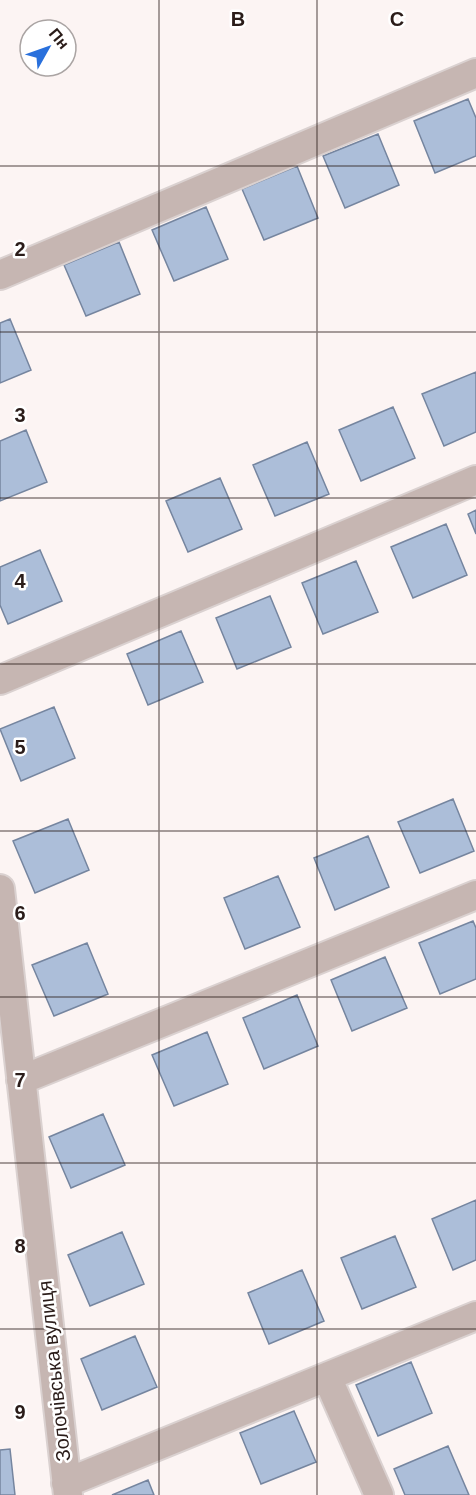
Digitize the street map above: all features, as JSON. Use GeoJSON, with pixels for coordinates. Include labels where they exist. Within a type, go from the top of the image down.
{"type":"FeatureCollection","features":[{"type":"Feature","properties":{"kind":"street"},"geometry":{"type":"LineString","coordinates":[[0,275],[476,73]]}},
{"type":"Feature","properties":{"kind":"street"},"geometry":{"type":"LineString","coordinates":[[0,680],[476,480]]}},
{"type":"Feature","properties":{"kind":"street","name":"Золочівська вулиця"},"geometry":{"type":"LineString","coordinates":[[0,890],[67,1489]]}},
{"type":"Feature","properties":{"kind":"street"},"geometry":{"type":"LineString","coordinates":[[21,1080],[476,895]]}},
{"type":"Feature","properties":{"kind":"street"},"geometry":{"type":"LineString","coordinates":[[67,1489],[327,1377],[476,1316]]}},
{"type":"Feature","properties":{"kind":"street"},"geometry":{"type":"LineString","coordinates":[[327,1377],[379,1495]]}},
{"type":"Feature","properties":{"kind":"building"},"geometry":{"type":"Polygon","coordinates":[[[468,99],[476,118],[476,156],[435,173],[414,121],[468,99]]]}},
{"type":"Feature","properties":{"kind":"building"},"geometry":{"type":"Polygon","coordinates":[[[378,134],[399,185],[345,208],[323,156],[378,134]]]}},
{"type":"Feature","properties":{"kind":"building"},"geometry":{"type":"Polygon","coordinates":[[[297,166],[318,218],[264,240],[242,189],[297,166]]]}},
{"type":"Feature","properties":{"kind":"building"},"geometry":{"type":"Polygon","coordinates":[[[206,207],[228,259],[174,281],[152,230],[206,207]]]}},
{"type":"Feature","properties":{"kind":"building"},"geometry":{"type":"Polygon","coordinates":[[[119,242],[140,294],[86,316],[64,265],[119,242]]]}},
{"type":"Feature","properties":{"kind":"building"},"geometry":{"type":"Polygon","coordinates":[[[10,319],[31,370],[0,383],[0,323],[10,319]]]}},
{"type":"Feature","properties":{"kind":"building"},"geometry":{"type":"Polygon","coordinates":[[[476,372],[476,432],[444,446],[422,394],[476,372]]]}},
{"type":"Feature","properties":{"kind":"building"},"geometry":{"type":"Polygon","coordinates":[[[393,407],[415,458],[361,481],[339,430],[393,407]]]}},
{"type":"Feature","properties":{"kind":"building"},"geometry":{"type":"Polygon","coordinates":[[[26,430],[47,482],[0,501],[0,441],[26,430]]]}},
{"type":"Feature","properties":{"kind":"building"},"geometry":{"type":"Polygon","coordinates":[[[307,442],[329,494],[275,516],[253,465],[307,442]]]}},
{"type":"Feature","properties":{"kind":"building"},"geometry":{"type":"Polygon","coordinates":[[[220,478],[242,529],[188,552],[166,501],[220,478]]]}},
{"type":"Feature","properties":{"kind":"building"},"geometry":{"type":"Polygon","coordinates":[[[476,510],[476,534],[468,514],[476,510]]]}},
{"type":"Feature","properties":{"kind":"building"},"geometry":{"type":"Polygon","coordinates":[[[446,524],[467,575],[413,598],[391,547],[446,524]]]}},
{"type":"Feature","properties":{"kind":"building"},"geometry":{"type":"Polygon","coordinates":[[[40,550],[62,601],[8,624],[0,605],[0,567],[40,550]]]}},
{"type":"Feature","properties":{"kind":"building"},"geometry":{"type":"Polygon","coordinates":[[[356,561],[378,612],[323,634],[302,583],[356,561]]]}},
{"type":"Feature","properties":{"kind":"building"},"geometry":{"type":"Polygon","coordinates":[[[270,596],[291,647],[237,669],[216,618],[270,596]]]}},
{"type":"Feature","properties":{"kind":"building"},"geometry":{"type":"Polygon","coordinates":[[[181,631],[203,682],[148,705],[127,654],[181,631]]]}},
{"type":"Feature","properties":{"kind":"building"},"geometry":{"type":"Polygon","coordinates":[[[54,707],[75,758],[21,781],[0,729],[54,707]]]}},
{"type":"Feature","properties":{"kind":"building"},"geometry":{"type":"Polygon","coordinates":[[[453,799],[474,851],[420,873],[398,822],[453,799]]]}},
{"type":"Feature","properties":{"kind":"building"},"geometry":{"type":"Polygon","coordinates":[[[68,819],[89,870],[35,893],[13,841],[68,819]]]}},
{"type":"Feature","properties":{"kind":"building"},"geometry":{"type":"Polygon","coordinates":[[[368,836],[389,887],[335,910],[314,858],[368,836]]]}},
{"type":"Feature","properties":{"kind":"building"},"geometry":{"type":"Polygon","coordinates":[[[278,876],[300,927],[245,949],[224,898],[278,876]]]}},
{"type":"Feature","properties":{"kind":"building"},"geometry":{"type":"Polygon","coordinates":[[[473,921],[476,928],[476,979],[440,994],[419,943],[473,921]]]}},
{"type":"Feature","properties":{"kind":"building"},"geometry":{"type":"Polygon","coordinates":[[[87,943],[108,994],[54,1016],[32,965],[87,943]]]}},
{"type":"Feature","properties":{"kind":"building"},"geometry":{"type":"Polygon","coordinates":[[[385,957],[407,1008],[352,1031],[331,980],[385,957]]]}},
{"type":"Feature","properties":{"kind":"building"},"geometry":{"type":"Polygon","coordinates":[[[297,995],[318,1046],[264,1069],[243,1018],[297,995]]]}},
{"type":"Feature","properties":{"kind":"building"},"geometry":{"type":"Polygon","coordinates":[[[207,1032],[228,1084],[174,1106],[152,1055],[207,1032]]]}},
{"type":"Feature","properties":{"kind":"building"},"geometry":{"type":"Polygon","coordinates":[[[103,1114],[125,1165],[71,1188],[49,1137],[103,1114]]]}},
{"type":"Feature","properties":{"kind":"building"},"geometry":{"type":"Polygon","coordinates":[[[476,1200],[476,1260],[453,1270],[432,1219],[476,1200]]]}},
{"type":"Feature","properties":{"kind":"building"},"geometry":{"type":"Polygon","coordinates":[[[122,1232],[144,1284],[90,1306],[68,1255],[122,1232]]]}},
{"type":"Feature","properties":{"kind":"building"},"geometry":{"type":"Polygon","coordinates":[[[395,1236],[416,1287],[362,1309],[341,1258],[395,1236]]]}},
{"type":"Feature","properties":{"kind":"building"},"geometry":{"type":"Polygon","coordinates":[[[302,1270],[324,1321],[269,1344],[248,1293],[302,1270]]]}},
{"type":"Feature","properties":{"kind":"building"},"geometry":{"type":"Polygon","coordinates":[[[135,1336],[157,1387],[102,1410],[81,1359],[135,1336]]]}},
{"type":"Feature","properties":{"kind":"building"},"geometry":{"type":"Polygon","coordinates":[[[411,1362],[432,1413],[378,1436],[356,1385],[411,1362]]]}},
{"type":"Feature","properties":{"kind":"building"},"geometry":{"type":"Polygon","coordinates":[[[294,1411],[316,1462],[261,1484],[240,1433],[294,1411]]]}},
{"type":"Feature","properties":{"kind":"building"},"geometry":{"type":"Polygon","coordinates":[[[448,1446],[469,1495],[405,1495],[394,1469],[448,1446]]]}},
{"type":"Feature","properties":{"kind":"building"},"geometry":{"type":"Polygon","coordinates":[[[10,1449],[15,1495],[0,1495],[0,1450],[10,1449]]]}},
{"type":"Feature","properties":{"kind":"building"},"geometry":{"type":"Polygon","coordinates":[[[148,1480],[154,1495],[112,1495],[148,1480]]]}}]}
